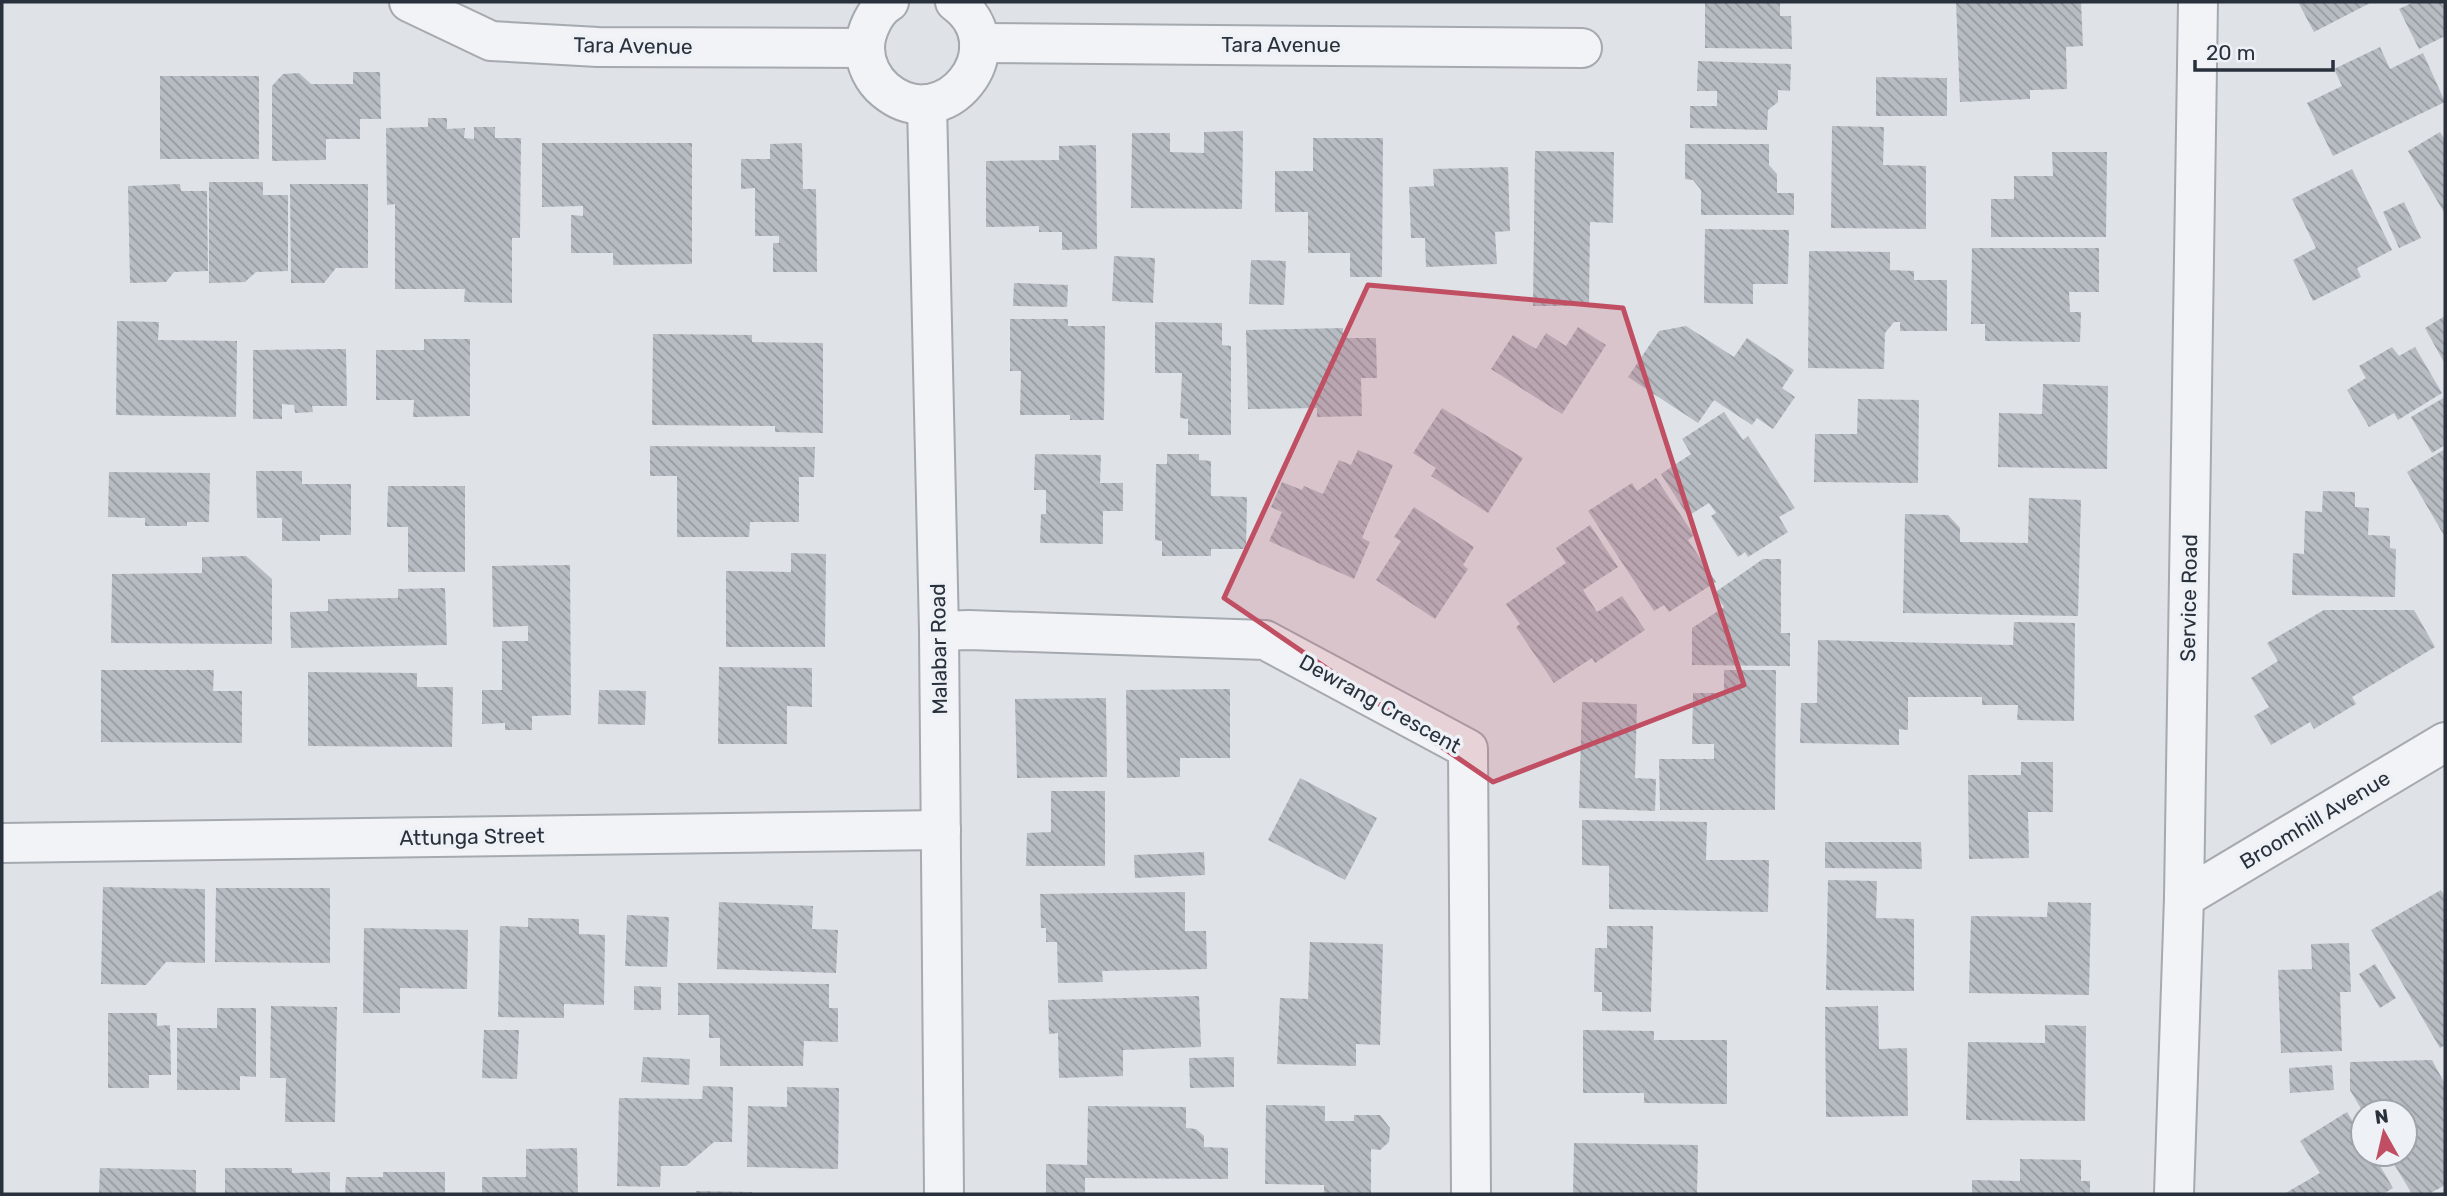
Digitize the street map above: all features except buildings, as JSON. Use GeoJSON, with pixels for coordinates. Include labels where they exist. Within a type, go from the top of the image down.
{"type":"FeatureCollection","features":[{"type":"Feature","properties":{"kind":"street","name":"Tara Avenue"},"geometry":{"type":"LineString","coordinates":[[410,2],[491,41],[598,47],[865,48]]}},
{"type":"Feature","properties":{"kind":"street"},"geometry":{"type":"LineString","coordinates":[[889,2],[884,5],[868,29],[865,48],[869,68],[880,85],[895,98],[927,104],[947,99],[963,88],[977,63],[979,43],[974,24],[963,8],[955,2]]}},
{"type":"Feature","properties":{"kind":"street","name":"Service Road"},"geometry":{"type":"LineString","coordinates":[[2174,1194],[2184,898],[2198,2]]}},
{"type":"Feature","properties":{"kind":"street","name":"Tara Avenue"},"geometry":{"type":"LineString","coordinates":[[979,43],[1582,48]]}},
{"type":"Feature","properties":{"kind":"street","name":"Malabar Road"},"geometry":{"type":"LineString","coordinates":[[927,104],[939,631],[944,1194]]}},
{"type":"Feature","properties":{"kind":"street","name":"Dewrang Crescent"},"geometry":{"type":"LineString","coordinates":[[939,631],[982,630],[1265,640],[1468,749],[1471,1194]]}},
{"type":"Feature","properties":{"kind":"street","name":"Broomhill Avenue"},"geometry":{"type":"LineString","coordinates":[[2184,898],[2445,742]]}},
{"type":"Feature","properties":{"kind":"street","name":"Attunga Street"},"geometry":{"type":"LineString","coordinates":[[2,843],[941,830]]}},
{"type":"Feature","properties":{"kind":"highlighted area"},"geometry":{"type":"Polygon","coordinates":[[[1368,285],[1623,308],[1744,685],[1493,782],[1224,598],[1368,285]]]}}]}
